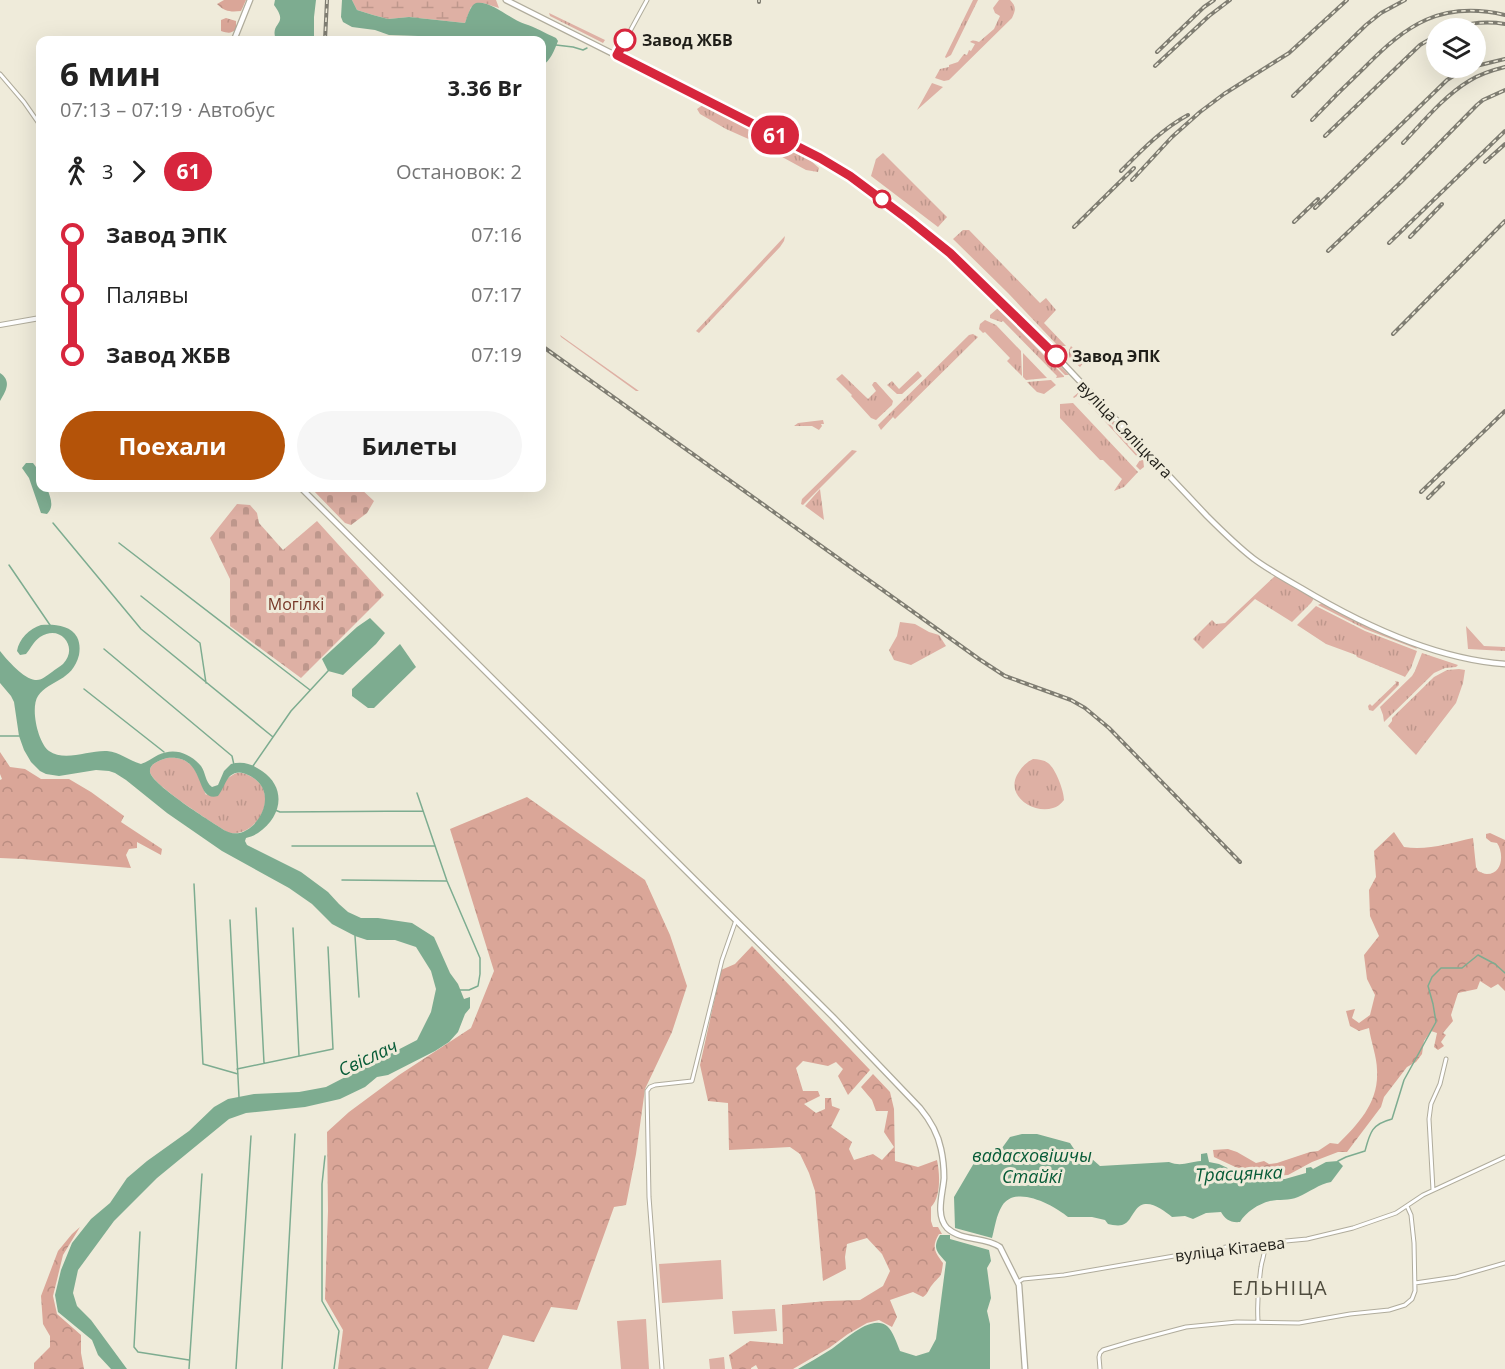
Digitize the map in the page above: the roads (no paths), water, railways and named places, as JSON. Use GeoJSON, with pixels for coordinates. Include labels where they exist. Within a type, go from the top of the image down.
{"type":"FeatureCollection","features":[{"type":"Feature","properties":{"kind":"main road"},"geometry":{"type":"LineString","coordinates":[[236,36],[250,0]]}},
{"type":"Feature","properties":{"kind":"main road","name":"вуліца Сяліцкага"},"geometry":{"type":"LineString","coordinates":[[506,0],[820,158],[850,176],[909,220],[950,253],[1056,356],[1207,516],[1255,560],[1328,604],[1376,628],[1452,656],[1505,664]]}},
{"type":"Feature","properties":{"kind":"main road"},"geometry":{"type":"LineString","coordinates":[[305,492],[834,1017],[920,1108],[932,1125],[941,1150],[944,1177],[942,1221],[958,1235],[994,1244],[1002,1251],[1018,1282],[1025,1369]]}},
{"type":"Feature","properties":{"kind":"street"},"geometry":{"type":"LineString","coordinates":[[617,55],[647,0]]}},
{"type":"Feature","properties":{"kind":"street"},"geometry":{"type":"LineString","coordinates":[[0,74],[36,119]]}},
{"type":"Feature","properties":{"kind":"street"},"geometry":{"type":"LineString","coordinates":[[0,325],[36,319]]}},
{"type":"Feature","properties":{"kind":"street"},"geometry":{"type":"LineString","coordinates":[[662,1369],[649,1197],[648,1091],[655,1085],[692,1081],[722,960],[736,920]]}},
{"type":"Feature","properties":{"kind":"street"},"geometry":{"type":"LineString","coordinates":[[1433,1190],[1429,1119],[1431,1104],[1440,1084],[1446,1059]]}},
{"type":"Feature","properties":{"kind":"street","name":"вуліца Кітаева"},"geometry":{"type":"LineString","coordinates":[[1018,1282],[1224,1247],[1307,1239],[1353,1228],[1396,1213],[1433,1190],[1505,1157]]}},
{"type":"Feature","properties":{"kind":"street"},"geometry":{"type":"LineString","coordinates":[[1100,1369],[1099,1357],[1103,1350],[1172,1330],[1237,1322],[1299,1323],[1394,1309],[1405,1305],[1413,1299],[1415,1291],[1412,1224],[1407,1206]]}},
{"type":"Feature","properties":{"kind":"street"},"geometry":{"type":"LineString","coordinates":[[1258,1322],[1257,1293],[1266,1250],[1265,1243]]}},
{"type":"Feature","properties":{"kind":"street"},"geometry":{"type":"LineString","coordinates":[[1415,1283],[1456,1276],[1505,1263]]}},
{"type":"Feature","properties":{"kind":"water"},"geometry":{"type":"Polygon","coordinates":[[[275,0],[316,0],[314,36],[275,36],[275,29],[280,17],[274,5],[275,0]]]}},
{"type":"Feature","properties":{"kind":"water"},"geometry":{"type":"Polygon","coordinates":[[[342,0],[352,0],[357,10],[388,19],[409,17],[465,23],[472,6],[482,3],[558,41],[554,52],[546,63],[546,36],[389,35],[375,30],[352,27],[343,22],[342,0]]]}},
{"type":"Feature","properties":{"kind":"water"},"geometry":{"type":"Polygon","coordinates":[[[0,373],[7,383],[0,401],[0,373]]]}},
{"type":"Feature","properties":{"kind":"water"},"geometry":{"type":"Polygon","coordinates":[[[26,463],[33,463],[36,468],[36,492],[48,492],[50,498],[51,505],[47,514],[41,513],[29,478],[22,468],[26,463]]]}},
{"type":"Feature","properties":{"kind":"water"},"geometry":{"type":"Polygon","coordinates":[[[370,618],[385,633],[343,675],[328,671],[322,659],[370,618]]]}},
{"type":"Feature","properties":{"kind":"water"},"geometry":{"type":"Polygon","coordinates":[[[51,625],[71,630],[80,646],[76,664],[66,675],[43,690],[36,701],[36,725],[49,751],[62,756],[70,756],[107,751],[141,764],[164,753],[181,753],[192,758],[201,766],[212,787],[218,785],[224,771],[231,764],[243,763],[258,769],[270,778],[275,786],[278,802],[272,819],[257,834],[246,838],[247,845],[301,872],[328,892],[348,912],[361,918],[412,923],[434,937],[464,999],[470,997],[470,1008],[458,1032],[449,1042],[435,1051],[388,1075],[377,1077],[365,1087],[340,1099],[305,1107],[246,1113],[229,1119],[157,1178],[114,1221],[78,1270],[73,1293],[77,1306],[91,1320],[127,1369],[111,1369],[98,1355],[92,1340],[58,1312],[55,1295],[61,1270],[72,1243],[91,1219],[110,1203],[127,1178],[189,1131],[214,1107],[228,1099],[254,1094],[299,1092],[326,1087],[417,1040],[431,1012],[436,989],[431,971],[416,947],[395,940],[367,940],[332,924],[312,904],[289,888],[222,851],[115,773],[96,770],[59,776],[40,771],[24,750],[19,736],[14,702],[0,683],[0,651],[21,673],[35,680],[40,680],[62,665],[67,658],[68,645],[61,635],[55,633],[48,633],[40,637],[26,654],[20,655],[17,651],[20,642],[25,635],[37,627],[51,625]],[[167,758],[153,764],[150,772],[153,778],[184,803],[226,831],[236,833],[246,831],[254,824],[265,804],[264,793],[259,783],[248,775],[232,774],[218,796],[210,796],[205,792],[195,770],[189,763],[180,759],[167,758]]]}},
{"type":"Feature","properties":{"kind":"water"},"geometry":{"type":"Polygon","coordinates":[[[400,644],[416,667],[374,708],[368,708],[352,696],[352,689],[400,644]]]}},
{"type":"Feature","properties":{"kind":"water","name":"вадасховішчы Стайкі"},"geometry":{"type":"Polygon","coordinates":[[[1037,1134],[1070,1143],[1076,1152],[1092,1159],[1100,1166],[1169,1162],[1185,1164],[1201,1161],[1201,1154],[1207,1153],[1209,1162],[1219,1164],[1247,1177],[1256,1174],[1272,1179],[1285,1179],[1306,1173],[1306,1168],[1313,1169],[1326,1162],[1338,1161],[1343,1166],[1331,1182],[1322,1184],[1295,1198],[1261,1204],[1240,1222],[1228,1220],[1221,1212],[1206,1213],[1193,1219],[1185,1216],[1172,1217],[1154,1205],[1144,1204],[1124,1224],[1115,1225],[1092,1217],[1068,1217],[1044,1202],[1016,1197],[1008,1200],[1002,1206],[992,1238],[955,1228],[954,1197],[974,1163],[981,1157],[1002,1148],[1010,1137],[1037,1134]]]}},
{"type":"Feature","properties":{"kind":"water"},"geometry":{"type":"Polygon","coordinates":[[[940,1235],[950,1235],[950,1239],[989,1250],[991,1261],[987,1268],[991,1298],[987,1311],[990,1324],[990,1369],[798,1369],[857,1330],[873,1323],[880,1323],[889,1328],[900,1351],[916,1356],[929,1352],[936,1339],[946,1262],[936,1247],[940,1235]]]}},
{"type":"Feature","properties":{"kind":"waterway"},"geometry":{"type":"LineString","coordinates":[[556,45],[583,50],[587,48]]}},
{"type":"Feature","properties":{"kind":"waterway"},"geometry":{"type":"LineString","coordinates":[[53,523],[141,629],[273,737]]}},
{"type":"Feature","properties":{"kind":"waterway"},"geometry":{"type":"LineString","coordinates":[[119,543],[310,690]]}},
{"type":"Feature","properties":{"kind":"waterway"},"geometry":{"type":"LineString","coordinates":[[9,565],[50,625]]}},
{"type":"Feature","properties":{"kind":"waterway"},"geometry":{"type":"LineString","coordinates":[[141,596],[200,643],[206,683]]}},
{"type":"Feature","properties":{"kind":"waterway"},"geometry":{"type":"LineString","coordinates":[[104,649],[232,756],[234,765]]}},
{"type":"Feature","properties":{"kind":"waterway"},"geometry":{"type":"LineString","coordinates":[[253,766],[291,711],[328,671]]}},
{"type":"Feature","properties":{"kind":"waterway"},"geometry":{"type":"LineString","coordinates":[[84,689],[164,752]]}},
{"type":"Feature","properties":{"kind":"waterway"},"geometry":{"type":"LineString","coordinates":[[0,736],[19,736]]}},
{"type":"Feature","properties":{"kind":"waterway"},"geometry":{"type":"LineString","coordinates":[[417,793],[447,881],[480,958],[478,986],[469,990],[460,990]]}},
{"type":"Feature","properties":{"kind":"waterway"},"geometry":{"type":"LineString","coordinates":[[275,810],[280,812],[423,811]]}},
{"type":"Feature","properties":{"kind":"waterway"},"geometry":{"type":"LineString","coordinates":[[292,846],[435,846]]}},
{"type":"Feature","properties":{"kind":"waterway"},"geometry":{"type":"LineString","coordinates":[[342,880],[446,881]]}},
{"type":"Feature","properties":{"kind":"waterway"},"geometry":{"type":"LineString","coordinates":[[194,884],[203,1064],[238,1074]]}},
{"type":"Feature","properties":{"kind":"waterway"},"geometry":{"type":"LineString","coordinates":[[256,908],[264,1063]]}},
{"type":"Feature","properties":{"kind":"waterway"},"geometry":{"type":"LineString","coordinates":[[230,920],[239,1097]]}},
{"type":"Feature","properties":{"kind":"waterway"},"geometry":{"type":"LineString","coordinates":[[293,928],[299,1056]]}},
{"type":"Feature","properties":{"kind":"waterway"},"geometry":{"type":"LineString","coordinates":[[355,936],[359,997]]}},
{"type":"Feature","properties":{"kind":"waterway"},"geometry":{"type":"LineString","coordinates":[[237,1069],[333,1049],[328,947]]}},
{"type":"Feature","properties":{"kind":"waterway","name":"Трасцянка"},"geometry":{"type":"LineString","coordinates":[[1338,1161],[1365,1151],[1376,1126],[1392,1119],[1404,1080],[1436,1022],[1428,986],[1432,977],[1441,968],[1462,968],[1478,955],[1495,964],[1505,973]]}},
{"type":"Feature","properties":{"kind":"waterway"},"geometry":{"type":"LineString","coordinates":[[282,1369],[295,1134]]}},
{"type":"Feature","properties":{"kind":"waterway"},"geometry":{"type":"LineString","coordinates":[[236,1369],[251,1136]]}},
{"type":"Feature","properties":{"kind":"waterway"},"geometry":{"type":"LineString","coordinates":[[325,1156],[322,1184],[322,1301],[339,1331],[334,1369]]}},
{"type":"Feature","properties":{"kind":"waterway"},"geometry":{"type":"LineString","coordinates":[[189,1369],[202,1174]]}},
{"type":"Feature","properties":{"kind":"waterway"},"geometry":{"type":"LineString","coordinates":[[140,1232],[134,1347],[138,1352],[189,1360]]}},
{"type":"Feature","properties":{"kind":"railway"},"geometry":{"type":"LineString","coordinates":[[325,36],[327,0]]}},
{"type":"Feature","properties":{"kind":"railway"},"geometry":{"type":"LineString","coordinates":[[1157,52],[1214,0]]}},
{"type":"Feature","properties":{"kind":"railway"},"geometry":{"type":"LineString","coordinates":[[1155,66],[1209,16],[1230,0]]}},
{"type":"Feature","properties":{"kind":"railway"},"geometry":{"type":"LineString","coordinates":[[1132,180],[1172,137],[1200,112],[1289,53],[1347,0]]}},
{"type":"Feature","properties":{"kind":"railway"},"geometry":{"type":"LineString","coordinates":[[1293,96],[1366,25],[1381,13],[1405,0]]}},
{"type":"Feature","properties":{"kind":"railway"},"geometry":{"type":"LineString","coordinates":[[1312,120],[1379,53],[1410,28],[1443,14],[1462,11],[1482,11],[1505,15]]}},
{"type":"Feature","properties":{"kind":"railway"},"geometry":{"type":"LineString","coordinates":[[1486,23],[1505,24]]}},
{"type":"Feature","properties":{"kind":"railway"},"geometry":{"type":"LineString","coordinates":[[1325,136],[1426,41]]}},
{"type":"Feature","properties":{"kind":"railway"},"geometry":{"type":"LineString","coordinates":[[1486,64],[1505,59]]}},
{"type":"Feature","properties":{"kind":"railway"},"geometry":{"type":"LineString","coordinates":[[1403,143],[1434,110],[1460,87],[1482,74],[1505,67]]}},
{"type":"Feature","properties":{"kind":"railway"},"geometry":{"type":"LineString","coordinates":[[1315,208],[1450,78]]}},
{"type":"Feature","properties":{"kind":"railway"},"geometry":{"type":"LineString","coordinates":[[1328,251],[1401,182],[1477,105],[1505,90]]}},
{"type":"Feature","properties":{"kind":"railway"},"geometry":{"type":"LineString","coordinates":[[1121,171],[1161,133],[1188,115]]}},
{"type":"Feature","properties":{"kind":"railway"},"geometry":{"type":"LineString","coordinates":[[1389,243],[1505,131]]}},
{"type":"Feature","properties":{"kind":"railway"},"geometry":{"type":"LineString","coordinates":[[1485,162],[1505,144]]}},
{"type":"Feature","properties":{"kind":"railway"},"geometry":{"type":"LineString","coordinates":[[1074,227],[1134,168]]}},
{"type":"Feature","properties":{"kind":"railway"},"geometry":{"type":"LineString","coordinates":[[1294,222],[1318,199]]}},
{"type":"Feature","properties":{"kind":"railway"},"geometry":{"type":"LineString","coordinates":[[1410,237],[1442,204]]}},
{"type":"Feature","properties":{"kind":"railway"},"geometry":{"type":"LineString","coordinates":[[1393,334],[1505,221]]}},
{"type":"Feature","properties":{"kind":"railway"},"geometry":{"type":"LineString","coordinates":[[546,349],[979,659],[1005,676],[1071,700],[1085,708],[1109,728],[1240,862]]}},
{"type":"Feature","properties":{"kind":"railway"},"geometry":{"type":"LineString","coordinates":[[1421,492],[1505,411]]}},
{"type":"Feature","properties":{"kind":"railway"},"geometry":{"type":"LineString","coordinates":[[1428,498],[1443,483]]}},
{"type":"Feature","properties":{"kind":"place","name":"Завод ЖБВ"},"geometry":{"type":"Point","coordinates":[625,40]}},
{"type":"Feature","properties":{"kind":"place","name":"Завод ЭПК"},"geometry":{"type":"Point","coordinates":[1056,356]}},
{"type":"Feature","properties":{"kind":"district","name":"ЕЛЬНІЦА"},"geometry":{"type":"Point","coordinates":[1280,1288]}},
{"type":"Feature","properties":{"kind":"park label","name":"Могілкі"},"geometry":{"type":"Point","coordinates":[296,604]}},
{"type":"Feature","properties":{"kind":"water label","name":"Свіслач"},"geometry":{"type":"Point","coordinates":[368,1058]}}]}
